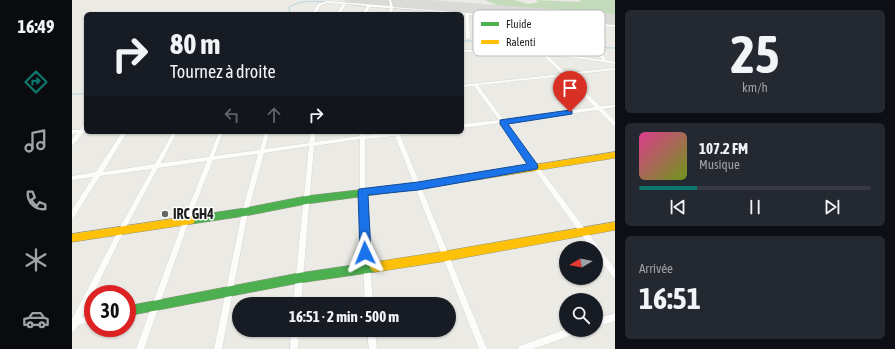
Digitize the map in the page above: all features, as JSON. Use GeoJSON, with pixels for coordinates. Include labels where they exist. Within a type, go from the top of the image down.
{"type":"FeatureCollection","features":[{"type":"Feature","properties":{"kind":"street"},"geometry":{"type":"LineString","coordinates":[[390,0],[392,8],[391,12]]}},
{"type":"Feature","properties":{"kind":"street"},"geometry":{"type":"LineString","coordinates":[[315,12],[322,3],[434,12]]}},
{"type":"Feature","properties":{"kind":"street"},"geometry":{"type":"LineString","coordinates":[[339,12],[345,4]]}},
{"type":"Feature","properties":{"kind":"street"},"geometry":{"type":"LineString","coordinates":[[365,12],[369,6]]}},
{"type":"Feature","properties":{"kind":"street"},"geometry":{"type":"LineString","coordinates":[[464,14],[473,14]]}},
{"type":"Feature","properties":{"kind":"street"},"geometry":{"type":"LineString","coordinates":[[467,14],[468,38]]}},
{"type":"Feature","properties":{"kind":"street"},"geometry":{"type":"LineString","coordinates":[[605,25],[615,26]]}},
{"type":"Feature","properties":{"kind":"street"},"geometry":{"type":"LineString","coordinates":[[546,56],[615,124]]}},
{"type":"Feature","properties":{"kind":"street"},"geometry":{"type":"LineString","coordinates":[[573,56],[615,64]]}},
{"type":"Feature","properties":{"kind":"street"},"geometry":{"type":"LineString","coordinates":[[601,56],[605,62]]}},
{"type":"Feature","properties":{"kind":"street"},"geometry":{"type":"LineString","coordinates":[[464,86],[615,69]]}},
{"type":"Feature","properties":{"kind":"street"},"geometry":{"type":"LineString","coordinates":[[475,84],[589,241]]}},
{"type":"Feature","properties":{"kind":"street"},"geometry":{"type":"LineString","coordinates":[[464,126],[503,122],[615,106]]}},
{"type":"Feature","properties":{"kind":"street"},"geometry":{"type":"LineString","coordinates":[[72,132],[84,131]]}},
{"type":"Feature","properties":{"kind":"street"},"geometry":{"type":"LineString","coordinates":[[72,143],[84,131]]}},
{"type":"Feature","properties":{"kind":"street"},"geometry":{"type":"LineString","coordinates":[[72,215],[125,134]]}},
{"type":"Feature","properties":{"kind":"street"},"geometry":{"type":"LineString","coordinates":[[73,324],[121,231],[174,134]]}},
{"type":"Feature","properties":{"kind":"street"},"geometry":{"type":"LineString","coordinates":[[140,349],[219,134]]}},
{"type":"Feature","properties":{"kind":"street"},"geometry":{"type":"LineString","coordinates":[[218,349],[245,212],[266,134]]}},
{"type":"Feature","properties":{"kind":"street"},"geometry":{"type":"LineString","coordinates":[[298,297],[313,134]]}},
{"type":"Feature","properties":{"kind":"street"},"geometry":{"type":"LineString","coordinates":[[72,178],[98,176],[211,158],[312,145],[362,134],[363,193],[368,297]]}},
{"type":"Feature","properties":{"kind":"street"},"geometry":{"type":"LineString","coordinates":[[396,134],[483,349]]}},
{"type":"Feature","properties":{"kind":"street"},"geometry":{"type":"LineString","coordinates":[[72,238],[245,212],[306,200],[418,186],[615,155]]}},
{"type":"Feature","properties":{"kind":"street"},"geometry":{"type":"LineString","coordinates":[[136,309],[299,278],[446,256],[615,226]]}},
{"type":"Feature","properties":{"kind":"street"},"geometry":{"type":"LineString","coordinates":[[603,259],[615,275]]}},
{"type":"Feature","properties":{"kind":"street"},"geometry":{"type":"LineString","coordinates":[[603,321],[615,317]]}},
{"type":"Feature","properties":{"kind":"street"},"geometry":{"type":"LineString","coordinates":[[73,324],[84,321]]}},
{"type":"Feature","properties":{"kind":"street"},"geometry":{"type":"LineString","coordinates":[[522,349],[559,336]]}},
{"type":"Feature","properties":{"kind":"street"},"geometry":{"type":"LineString","coordinates":[[294,349],[295,337]]}},
{"type":"Feature","properties":{"kind":"street"},"geometry":{"type":"LineString","coordinates":[[372,337],[373,349]]}},
{"type":"Feature","properties":{"kind":"green space"},"geometry":{"type":"Polygon","coordinates":[[[485,0],[514,0],[528,4],[539,2],[536,0],[580,2],[579,0],[615,0],[615,16],[605,15],[605,10],[540,10],[502,7],[485,0]]]}},
{"type":"Feature","properties":{"kind":"waterway"},"geometry":{"type":"LineString","coordinates":[[290,12],[289,7],[298,3],[312,1],[326,2]]}},
{"type":"Feature","properties":{"kind":"waterway"},"geometry":{"type":"LineString","coordinates":[[464,13],[473,13]]}},
{"type":"Feature","properties":{"kind":"waterway"},"geometry":{"type":"LineString","coordinates":[[605,24],[615,25]]}},
{"type":"Feature","properties":{"kind":"waterway"},"geometry":{"type":"LineString","coordinates":[[464,41],[473,41]]}},
{"type":"Feature","properties":{"kind":"waterway"},"geometry":{"type":"LineString","coordinates":[[605,48],[615,48]]}},
{"type":"Feature","properties":{"kind":"waterway"},"geometry":{"type":"LineString","coordinates":[[72,94],[84,94]]}},
{"type":"Feature","properties":{"kind":"runway"},"geometry":{"type":"LineString","coordinates":[[354,0],[484,10]]}},
{"type":"Feature","properties":{"kind":"runway"},"geometry":{"type":"LineString","coordinates":[[605,19],[615,20]]}},
{"type":"Feature","properties":{"kind":"traffic: fast"},"geometry":{"type":"LineString","coordinates":[[191,220],[245,212],[306,200],[418,186],[482,176]]}},
{"type":"Feature","properties":{"kind":"traffic: fast"},"geometry":{"type":"LineString","coordinates":[[136,309],[299,278],[375,267]]}},
{"type":"Feature","properties":{"kind":"traffic: slow"},"geometry":{"type":"LineString","coordinates":[[482,176],[615,155]]}},
{"type":"Feature","properties":{"kind":"traffic: slow"},"geometry":{"type":"LineString","coordinates":[[72,238],[191,220]]}},
{"type":"Feature","properties":{"kind":"traffic: slow"},"geometry":{"type":"LineString","coordinates":[[375,267],[615,226]]}},
{"type":"Feature","properties":{"kind":"place","name":"IRC GH4"},"geometry":{"type":"Point","coordinates":[165,214]}},
{"type":"Feature","properties":{"kind":"route"},"geometry":{"type":"LineString","coordinates":[[365,253],[363,192],[418,186],[534,167],[503,122],[570,112]]}}]}
